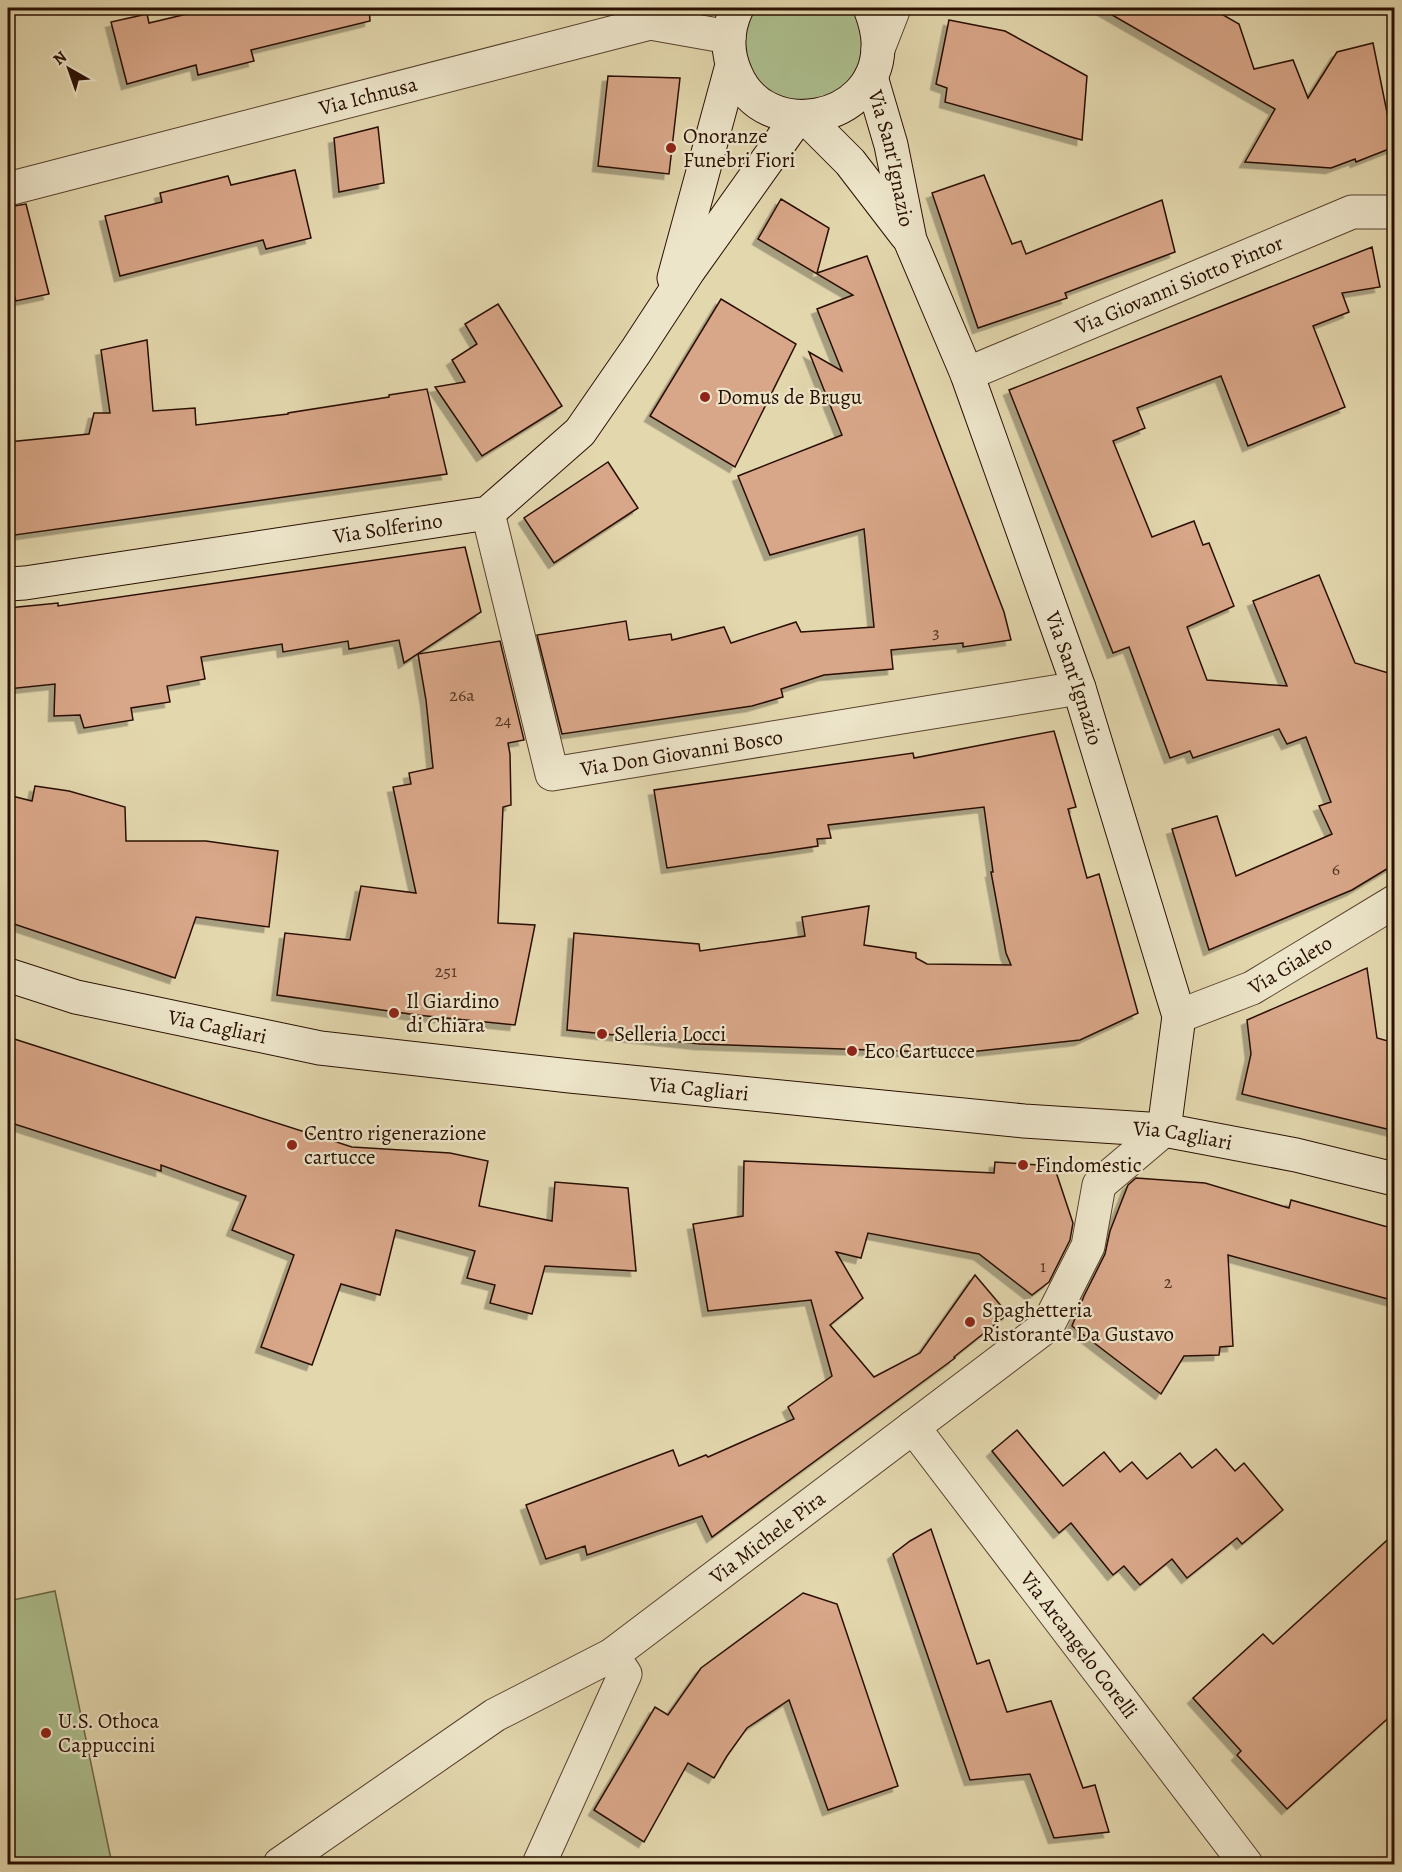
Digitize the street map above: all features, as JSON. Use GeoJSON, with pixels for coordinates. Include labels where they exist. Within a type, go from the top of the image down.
{"type":"FeatureCollection","features":[{"type":"Feature","properties":{"kind":"street","name":"Via Sant'Ignazio"},"geometry":{"type":"LineString","coordinates":[[870,8],[877,27],[874,63],[910,240],[966,374],[1078,688],[1179,1016],[1164,1130]]}},
{"type":"Feature","properties":{"kind":"street"},"geometry":{"type":"LineString","coordinates":[[734,25],[739,81],[750,96],[764,107],[780,114],[802,117],[827,113],[840,108],[863,89],[894,8]]}},
{"type":"Feature","properties":{"kind":"street","name":"Via Ichnusa"},"geometry":{"type":"LineString","coordinates":[[8,189],[650,23],[734,25]]}},
{"type":"Feature","properties":{"kind":"street"},"geometry":{"type":"LineString","coordinates":[[669,299],[734,25]]}},
{"type":"Feature","properties":{"kind":"street","name":"Via Sant'Ignazio"},"geometry":{"type":"LineString","coordinates":[[802,117],[850,162],[910,240]]}},
{"type":"Feature","properties":{"kind":"street"},"geometry":{"type":"LineString","coordinates":[[488,513],[580,432],[669,299],[802,117]]}},
{"type":"Feature","properties":{"kind":"street","name":"Via Giovanni Siotto Pintor"},"geometry":{"type":"LineString","coordinates":[[966,374],[1352,212],[1395,212]]}},
{"type":"Feature","properties":{"kind":"street","name":"Via Solferino"},"geometry":{"type":"LineString","coordinates":[[8,584],[488,513]]}},
{"type":"Feature","properties":{"kind":"street","name":"Via Don Giovanni Bosco"},"geometry":{"type":"LineString","coordinates":[[488,513],[552,774],[1078,688]]}},
{"type":"Feature","properties":{"kind":"street","name":"Via Gialeto"},"geometry":{"type":"LineString","coordinates":[[1179,1016],[1252,988],[1395,902]]}},
{"type":"Feature","properties":{"kind":"street","name":"Via Cagliari"},"geometry":{"type":"LineString","coordinates":[[8,975],[76,997],[320,1048],[570,1076],[1012,1119],[1164,1130],[1296,1155],[1395,1179]]}},
{"type":"Feature","properties":{"kind":"street","name":"Via Michele Pira"},"geometry":{"type":"LineString","coordinates":[[280,1864],[495,1715],[612,1655],[1048,1325],[1088,1246],[1099,1185],[1164,1130]]}},
{"type":"Feature","properties":{"kind":"street","name":"Via Arcangelo Corelli"},"geometry":{"type":"LineString","coordinates":[[913,1428],[1246,1864]]}},
{"type":"Feature","properties":{"kind":"street"},"geometry":{"type":"LineString","coordinates":[[539,1864],[625,1674],[612,1655]]}},
{"type":"Feature","properties":{"kind":"green space"},"geometry":{"type":"Polygon","coordinates":[[[753,8],[855,8],[865,38],[859,72],[829,100],[775,99],[747,70],[744,26],[753,8]]]}},
{"type":"Feature","properties":{"kind":"green space","name":"U.S. Othoca Cappuccini"},"geometry":{"type":"Polygon","coordinates":[[[55,1591],[112,1864],[8,1864],[8,1601],[55,1591]]]}},
{"type":"Feature","properties":{"kind":"building"},"geometry":{"type":"Polygon","coordinates":[[[212,8],[369,8],[370,21],[251,50],[254,61],[198,75],[196,65],[127,84],[111,22],[147,14],[149,23],[212,8]]]}},
{"type":"Feature","properties":{"kind":"building"},"geometry":{"type":"Polygon","coordinates":[[[1100,8],[1211,8],[1239,24],[1254,69],[1293,60],[1308,98],[1337,52],[1373,43],[1394,147],[1356,162],[1355,159],[1331,168],[1245,162],[1275,109],[1100,8]]]}},
{"type":"Feature","properties":{"kind":"building"},"geometry":{"type":"Polygon","coordinates":[[[949,20],[1005,31],[1087,76],[1082,140],[945,102],[947,88],[936,84],[949,20]]]}},
{"type":"Feature","properties":{"kind":"building"},"geometry":{"type":"Polygon","coordinates":[[[608,76],[680,78],[669,174],[598,166],[608,76]]]}},
{"type":"Feature","properties":{"kind":"building"},"geometry":{"type":"Polygon","coordinates":[[[378,127],[384,183],[339,192],[334,138],[378,127]]]}},
{"type":"Feature","properties":{"kind":"building"},"geometry":{"type":"Polygon","coordinates":[[[295,170],[311,238],[266,249],[263,240],[120,276],[105,216],[162,202],[160,193],[228,176],[231,185],[295,170]]]}},
{"type":"Feature","properties":{"kind":"building"},"geometry":{"type":"Polygon","coordinates":[[[984,175],[1012,244],[1021,241],[1026,254],[1162,200],[1175,252],[1065,293],[1067,298],[978,328],[932,193],[984,175]]]}},
{"type":"Feature","properties":{"kind":"building"},"geometry":{"type":"Polygon","coordinates":[[[781,199],[829,228],[817,273],[867,256],[1004,612],[1011,640],[963,647],[963,643],[891,650],[893,669],[824,675],[781,689],[783,697],[752,706],[562,734],[537,635],[626,621],[629,640],[671,634],[672,640],[724,627],[731,643],[796,622],[801,632],[874,627],[864,529],[770,555],[738,476],[842,435],[809,352],[842,371],[817,309],[853,295],[758,239],[781,199]]]}},
{"type":"Feature","properties":{"kind":"building"},"geometry":{"type":"Polygon","coordinates":[[[26,204],[49,294],[16,301],[14,295],[8,296],[8,207],[26,204]]]}},
{"type":"Feature","properties":{"kind":"building"},"geometry":{"type":"Polygon","coordinates":[[[1372,247],[1380,287],[1342,293],[1349,312],[1313,326],[1345,407],[1248,446],[1221,376],[1137,408],[1145,428],[1113,441],[1152,537],[1194,521],[1203,545],[1209,543],[1234,606],[1187,627],[1207,680],[1287,686],[1253,601],[1319,575],[1355,663],[1395,675],[1395,864],[1352,890],[1209,950],[1172,829],[1217,816],[1236,876],[1332,834],[1319,806],[1331,802],[1306,737],[1287,744],[1279,729],[1193,758],[1190,751],[1170,758],[1129,647],[1113,653],[1009,390],[1372,247]]]}},
{"type":"Feature","properties":{"kind":"building"},"geometry":{"type":"Polygon","coordinates":[[[721,299],[796,344],[735,467],[650,416],[721,299]]]}},
{"type":"Feature","properties":{"kind":"building"},"geometry":{"type":"Polygon","coordinates":[[[498,304],[562,406],[482,456],[435,387],[465,382],[452,360],[477,344],[465,324],[498,304]]]}},
{"type":"Feature","properties":{"kind":"building"},"geometry":{"type":"Polygon","coordinates":[[[147,340],[153,411],[195,408],[196,425],[288,414],[427,389],[447,474],[8,536],[8,442],[89,434],[94,413],[110,413],[101,350],[147,340]]]}},
{"type":"Feature","properties":{"kind":"building"},"geometry":{"type":"Polygon","coordinates":[[[608,462],[638,508],[554,563],[524,518],[608,462]]]}},
{"type":"Feature","properties":{"kind":"building"},"geometry":{"type":"Polygon","coordinates":[[[465,547],[481,612],[404,663],[399,640],[349,649],[348,641],[283,652],[282,644],[201,657],[205,679],[167,686],[170,702],[131,708],[133,720],[84,728],[80,715],[54,716],[55,684],[8,689],[8,608],[58,603],[58,606],[465,547]]]}},
{"type":"Feature","properties":{"kind":"building"},"geometry":{"type":"Polygon","coordinates":[[[500,641],[524,740],[508,743],[511,805],[503,807],[498,923],[535,925],[515,1025],[417,1015],[277,995],[285,933],[350,940],[361,886],[416,893],[393,787],[411,784],[409,773],[433,768],[426,700],[418,654],[500,641]]]}},
{"type":"Feature","properties":{"kind":"building"},"geometry":{"type":"Polygon","coordinates":[[[1054,731],[1076,807],[1068,809],[1087,878],[1099,874],[1138,1013],[1080,1040],[960,1053],[700,1044],[567,1030],[574,933],[699,944],[700,951],[805,936],[802,917],[869,906],[864,945],[916,953],[916,958],[927,964],[1011,965],[1006,953],[991,872],[993,872],[984,807],[828,825],[831,838],[817,839],[818,846],[667,868],[654,790],[913,753],[914,758],[1054,731]]]}},
{"type":"Feature","properties":{"kind":"building"},"geometry":{"type":"Polygon","coordinates":[[[35,786],[69,791],[125,807],[126,841],[206,841],[278,851],[269,927],[196,917],[175,978],[8,922],[8,795],[32,801],[35,786]]]}},
{"type":"Feature","properties":{"kind":"building"},"geometry":{"type":"Polygon","coordinates":[[[1367,968],[1377,1038],[1395,1043],[1395,1131],[1242,1094],[1251,1054],[1247,1020],[1367,968]]]}},
{"type":"Feature","properties":{"kind":"building"},"geometry":{"type":"Polygon","coordinates":[[[8,1037],[352,1147],[450,1153],[488,1161],[479,1206],[552,1221],[555,1182],[628,1188],[636,1271],[545,1266],[532,1314],[490,1303],[495,1285],[467,1278],[475,1251],[396,1230],[380,1295],[341,1284],[312,1365],[261,1347],[294,1255],[232,1230],[246,1196],[161,1165],[161,1171],[8,1122],[8,1037]]]}},
{"type":"Feature","properties":{"kind":"building"},"geometry":{"type":"Polygon","coordinates":[[[744,1161],[994,1173],[995,1162],[1054,1166],[1073,1223],[1070,1240],[1049,1282],[1032,1295],[979,1254],[868,1233],[861,1258],[836,1252],[863,1298],[830,1325],[874,1377],[920,1353],[975,1275],[1008,1314],[955,1358],[712,1537],[702,1516],[587,1555],[585,1546],[546,1559],[526,1505],[673,1450],[679,1466],[706,1455],[708,1457],[794,1419],[788,1407],[832,1376],[811,1300],[708,1311],[693,1224],[743,1216],[744,1161]]]}},
{"type":"Feature","properties":{"kind":"building"},"geometry":{"type":"Polygon","coordinates":[[[1136,1178],[1205,1183],[1289,1208],[1291,1200],[1395,1229],[1395,1301],[1228,1255],[1233,1346],[1220,1347],[1219,1355],[1184,1356],[1161,1394],[1072,1326],[1105,1254],[1110,1231],[1128,1185],[1136,1178]]]}},
{"type":"Feature","properties":{"kind":"building"},"geometry":{"type":"Polygon","coordinates":[[[1017,1430],[1063,1486],[1104,1452],[1120,1472],[1132,1462],[1147,1479],[1180,1453],[1192,1468],[1216,1449],[1235,1471],[1244,1463],[1283,1510],[1242,1544],[1237,1538],[1187,1578],[1172,1559],[1140,1585],[1124,1566],[1113,1575],[1071,1523],[1059,1533],[992,1451],[1017,1430]]]}},
{"type":"Feature","properties":{"kind":"building"},"geometry":{"type":"Polygon","coordinates":[[[931,1529],[977,1664],[989,1660],[1007,1712],[1051,1701],[1083,1788],[1095,1785],[1109,1832],[1054,1838],[1030,1774],[970,1780],[893,1554],[931,1529]]]}},
{"type":"Feature","properties":{"kind":"building"},"geometry":{"type":"Polygon","coordinates":[[[1395,1533],[1395,1712],[1287,1809],[1237,1755],[1241,1751],[1193,1698],[1263,1634],[1273,1644],[1395,1533]]]}},
{"type":"Feature","properties":{"kind":"building"},"geometry":{"type":"Polygon","coordinates":[[[803,1593],[837,1604],[898,1786],[828,1810],[789,1700],[747,1728],[714,1778],[688,1763],[644,1842],[594,1810],[655,1707],[668,1715],[701,1668],[803,1593]]]}},
{"type":"Feature","properties":{"kind":"place","name":"Onoranze Funebri Fiori"},"geometry":{"type":"Point","coordinates":[671,148]}},
{"type":"Feature","properties":{"kind":"place","name":"Domus de Brugu"},"geometry":{"type":"Point","coordinates":[705,397]}},
{"type":"Feature","properties":{"kind":"place","name":"Il Giardino di Chiara"},"geometry":{"type":"Point","coordinates":[394,1013]}},
{"type":"Feature","properties":{"kind":"place","name":"Selleria Locci"},"geometry":{"type":"Point","coordinates":[602,1034]}},
{"type":"Feature","properties":{"kind":"place","name":"Eco Cartucce"},"geometry":{"type":"Point","coordinates":[852,1051]}},
{"type":"Feature","properties":{"kind":"place","name":"Centro rigenerazione cartucce"},"geometry":{"type":"Point","coordinates":[292,1145]}},
{"type":"Feature","properties":{"kind":"place","name":"Findomestic"},"geometry":{"type":"Point","coordinates":[1023,1165]}},
{"type":"Feature","properties":{"kind":"place","name":"Spaghetteria Ristorante Da Gustavo"},"geometry":{"type":"Point","coordinates":[970,1322]}},
{"type":"Feature","properties":{"kind":"place","name":"U.S. Othoca Cappuccini"},"geometry":{"type":"Point","coordinates":[46,1733]}}]}
